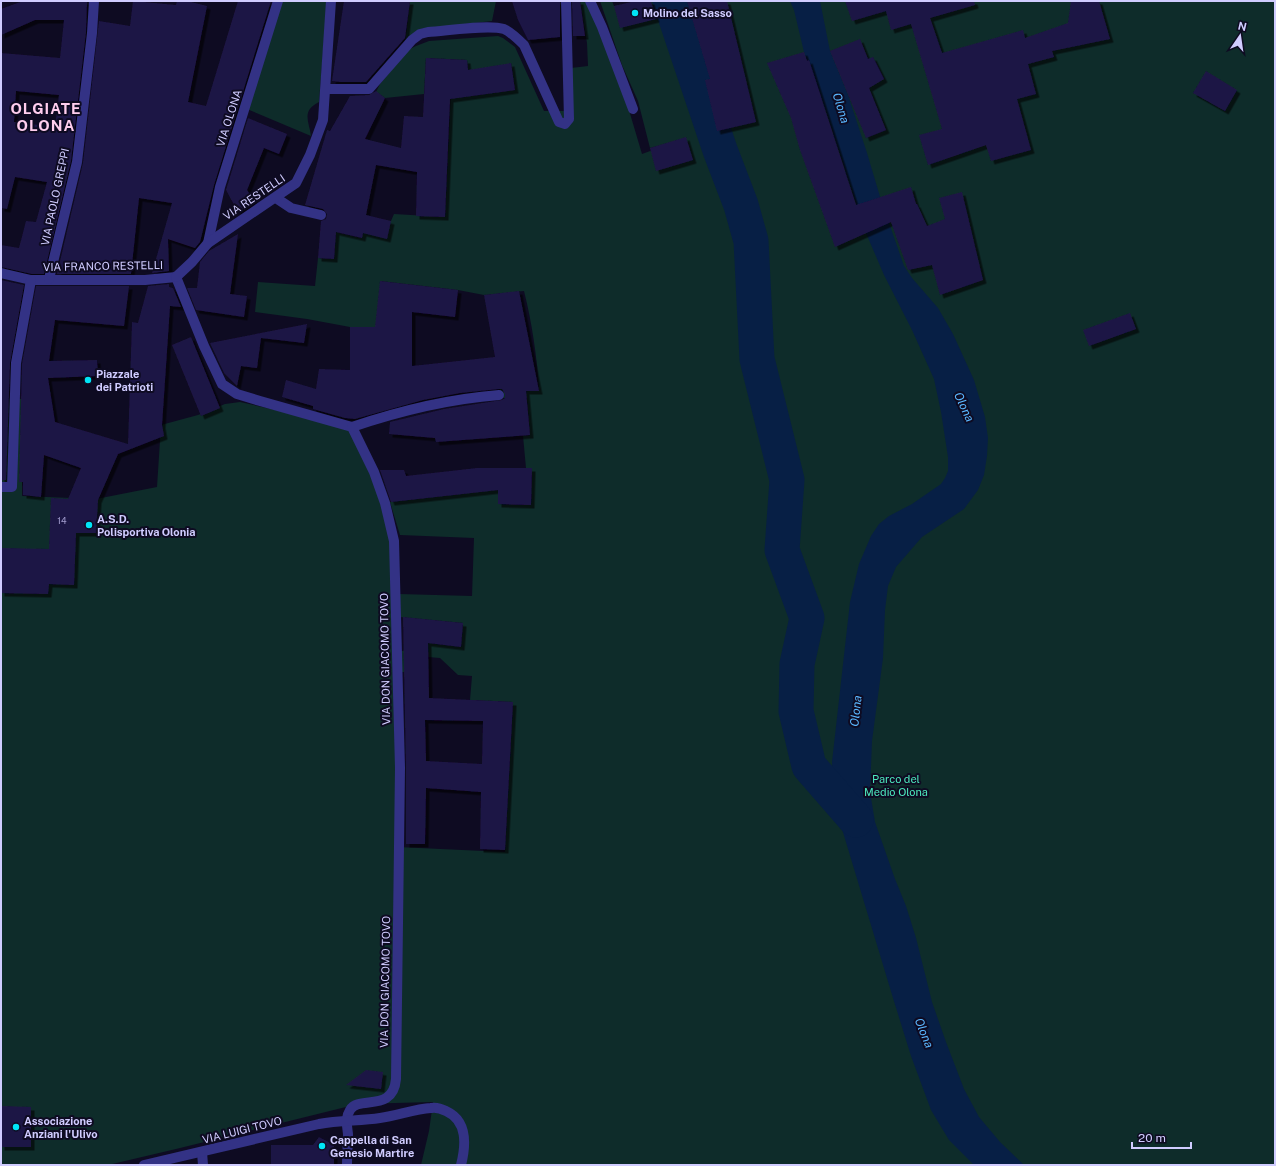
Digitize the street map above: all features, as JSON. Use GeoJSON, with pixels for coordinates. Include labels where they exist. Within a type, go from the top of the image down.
{"type":"FeatureCollection","features":[{"type":"Feature","properties":{"kind":"street","name":"VIA PAOLO GREPPI"},"geometry":{"type":"LineString","coordinates":[[49,279],[77,162],[92,33],[94,1]]}},
{"type":"Feature","properties":{"kind":"street","name":"VIA OLONA"},"geometry":{"type":"LineString","coordinates":[[208,243],[220,187],[278,1]]}},
{"type":"Feature","properties":{"kind":"street","name":"VIA RESTELLI"},"geometry":{"type":"LineString","coordinates":[[176,277],[192,262],[208,243],[296,184],[310,155],[323,120],[331,1]]}},
{"type":"Feature","properties":{"kind":"street"},"geometry":{"type":"LineString","coordinates":[[326,89],[369,89],[412,40],[420,34],[428,32],[493,27],[504,29],[515,36],[524,45],[559,122],[564,124],[569,119],[566,1]]}},
{"type":"Feature","properties":{"kind":"street"},"geometry":{"type":"LineString","coordinates":[[590,1],[633,109]]}},
{"type":"Feature","properties":{"kind":"street"},"geometry":{"type":"LineString","coordinates":[[276,198],[291,208],[321,215]]}},
{"type":"Feature","properties":{"kind":"street","name":"VIA FRANCO RESTELLI"},"geometry":{"type":"LineString","coordinates":[[1,273],[31,280],[145,280],[176,277]]}},
{"type":"Feature","properties":{"kind":"street"},"geometry":{"type":"LineString","coordinates":[[176,277],[204,346],[222,384],[237,394],[352,427],[380,417],[440,403],[499,395]]}},
{"type":"Feature","properties":{"kind":"street"},"geometry":{"type":"LineString","coordinates":[[1,487],[12,488],[16,363],[31,280]]}},
{"type":"Feature","properties":{"kind":"street","name":"VIA DON GIACOMO TOVO"},"geometry":{"type":"LineString","coordinates":[[346,1121],[352,1108],[355,1106],[385,1098],[395,1089],[400,768],[394,541],[385,502],[374,472],[352,427]]}},
{"type":"Feature","properties":{"kind":"street","name":"VIA LUIGI TOVO"},"geometry":{"type":"LineString","coordinates":[[144,1165],[319,1124],[378,1119],[430,1108],[444,1110],[454,1116],[463,1127],[465,1136],[461,1165]]}},
{"type":"Feature","properties":{"kind":"street"},"geometry":{"type":"LineString","coordinates":[[346,1121],[348,1134],[347,1165]]}},
{"type":"Feature","properties":{"kind":"street"},"geometry":{"type":"LineString","coordinates":[[202,1152],[203,1165]]}},
{"type":"Feature","properties":{"kind":"green space"},"geometry":{"type":"Polygon","coordinates":[[[281,1],[327,1],[319,102],[313,105],[308,113],[311,136],[247,109],[281,1]]]}},
{"type":"Feature","properties":{"kind":"green space"},"geometry":{"type":"Polygon","coordinates":[[[410,1],[496,1],[492,21],[421,29],[405,43],[410,1]]]}},
{"type":"Feature","properties":{"kind":"green space","name":"Parco del Medio Olona"},"geometry":{"type":"Polygon","coordinates":[[[580,1],[587,1],[615,63],[642,154],[686,138],[650,148],[638,101],[622,65],[600,1],[612,1],[614,6],[650,1],[687,1],[687,3],[694,1],[1275,1],[1275,1165],[421,1165],[429,1131],[433,1102],[358,1104],[108,1165],[1,1165],[1,398],[22,399],[22,496],[96,499],[157,487],[161,425],[198,415],[225,404],[240,402],[352,427],[360,442],[394,541],[398,847],[505,852],[513,702],[470,700],[472,676],[458,675],[440,658],[428,657],[428,673],[401,672],[399,652],[429,643],[461,647],[463,623],[400,617],[399,594],[472,596],[474,538],[400,535],[390,502],[498,489],[498,504],[531,505],[532,468],[526,468],[523,436],[530,435],[527,398],[500,398],[500,389],[521,392],[539,390],[534,340],[524,291],[484,295],[458,290],[380,281],[391,327],[350,327],[255,312],[258,282],[315,286],[318,258],[334,259],[336,232],[361,238],[363,233],[391,221],[394,214],[445,217],[451,91],[468,70],[467,60],[426,58],[424,94],[385,98],[376,92],[380,84],[408,50],[429,41],[498,36],[515,47],[544,111],[568,111],[571,68],[588,66],[587,43],[580,1]],[[511,63],[473,96],[515,89],[511,63]]]}},
{"type":"Feature","properties":{"kind":"water"},"geometry":{"type":"Polygon","coordinates":[[[790,1],[820,1],[830,51],[848,95],[881,200],[904,266],[912,278],[938,308],[953,334],[974,380],[985,417],[988,438],[987,456],[984,475],[978,490],[964,509],[922,537],[896,567],[888,586],[885,610],[883,658],[872,741],[870,792],[875,822],[906,906],[916,938],[932,1002],[964,1089],[979,1117],[1000,1142],[1024,1165],[974,1165],[949,1140],[931,1110],[911,1056],[839,819],[833,782],[832,762],[850,602],[859,564],[871,536],[879,524],[889,516],[912,504],[941,484],[948,471],[948,457],[934,379],[912,330],[884,275],[866,233],[824,105],[804,52],[794,10],[790,1]]]}},
{"type":"Feature","properties":{"kind":"building"},"geometry":{"type":"Polygon","coordinates":[[[23,1],[87,1],[86,32],[71,161],[44,274],[32,274],[1,267],[1,245],[19,248],[26,221],[36,222],[47,182],[15,177],[7,209],[1,208],[1,53],[60,58],[64,20],[35,20],[1,35],[1,9],[23,1]],[[16,91],[14,122],[55,127],[59,95],[16,91]]]}},
{"type":"Feature","properties":{"kind":"building"},"geometry":{"type":"Polygon","coordinates":[[[133,1],[176,5],[177,1],[187,1],[207,6],[188,102],[206,106],[238,1],[271,1],[214,185],[200,242],[195,248],[168,239],[169,271],[152,273],[172,203],[139,198],[131,274],[57,274],[83,163],[99,21],[130,26],[133,1]]]}},
{"type":"Feature","properties":{"kind":"building"},"geometry":{"type":"Polygon","coordinates":[[[344,1],[410,1],[405,38],[366,82],[332,81],[344,1]]]}},
{"type":"Feature","properties":{"kind":"building"},"geometry":{"type":"Polygon","coordinates":[[[512,1],[560,1],[560,37],[528,40],[518,20],[512,1]]]}},
{"type":"Feature","properties":{"kind":"building"},"geometry":{"type":"Polygon","coordinates":[[[572,1],[580,1],[585,36],[573,36],[572,1]]]}},
{"type":"Feature","properties":{"kind":"building","name":"Molino del Sasso"},"geometry":{"type":"Polygon","coordinates":[[[635,1],[651,1],[656,19],[620,28],[614,6],[635,1]]]}},
{"type":"Feature","properties":{"kind":"building"},"geometry":{"type":"Polygon","coordinates":[[[687,1],[727,1],[756,122],[717,131],[705,80],[710,79],[687,1]]]}},
{"type":"Feature","properties":{"kind":"building"},"geometry":{"type":"Polygon","coordinates":[[[845,1],[974,1],[975,5],[930,18],[942,53],[1023,30],[1025,38],[1068,23],[1071,1],[1099,1],[1110,39],[1052,51],[1054,57],[1028,64],[1036,94],[1017,99],[1031,150],[991,161],[986,145],[928,165],[919,135],[942,129],[911,24],[891,30],[886,11],[852,21],[845,1]]]}},
{"type":"Feature","properties":{"kind":"building"},"geometry":{"type":"Polygon","coordinates":[[[860,39],[868,59],[873,57],[884,79],[869,88],[886,130],[866,138],[830,51],[860,39]]]}},
{"type":"Feature","properties":{"kind":"building"},"geometry":{"type":"Polygon","coordinates":[[[804,52],[807,61],[809,60],[856,205],[911,187],[916,204],[927,226],[945,219],[939,198],[962,192],[983,280],[940,295],[932,265],[908,270],[891,222],[835,247],[800,150],[791,118],[767,63],[804,52]]]}},
{"type":"Feature","properties":{"kind":"building"},"geometry":{"type":"Polygon","coordinates":[[[426,58],[467,60],[468,70],[511,63],[515,90],[450,99],[445,217],[416,216],[417,172],[376,165],[366,215],[391,221],[387,239],[363,233],[362,238],[336,232],[334,259],[318,258],[321,221],[326,219],[327,214],[323,209],[305,205],[327,130],[330,131],[350,96],[369,95],[376,91],[385,98],[365,139],[401,148],[404,116],[423,117],[426,58]]]}},
{"type":"Feature","properties":{"kind":"building"},"geometry":{"type":"Polygon","coordinates":[[[1206,71],[1237,90],[1225,111],[1193,93],[1206,71]]]}},
{"type":"Feature","properties":{"kind":"building"},"geometry":{"type":"Polygon","coordinates":[[[248,118],[287,134],[279,154],[264,148],[247,190],[255,202],[238,212],[226,190],[248,118]]]}},
{"type":"Feature","properties":{"kind":"building"},"geometry":{"type":"Polygon","coordinates":[[[686,137],[693,160],[656,171],[650,148],[686,137]]]}},
{"type":"Feature","properties":{"kind":"building"},"geometry":{"type":"Polygon","coordinates":[[[238,234],[230,294],[247,296],[244,317],[196,310],[187,288],[197,288],[200,262],[209,251],[238,234]]]}},
{"type":"Feature","properties":{"kind":"building"},"geometry":{"type":"Polygon","coordinates":[[[1,280],[24,285],[10,363],[6,480],[1,480],[1,280]]]}},
{"type":"Feature","properties":{"kind":"building"},"geometry":{"type":"Polygon","coordinates":[[[380,281],[458,290],[455,317],[412,312],[412,366],[495,357],[484,295],[519,291],[539,391],[526,391],[530,435],[436,442],[435,438],[389,434],[390,422],[444,409],[502,400],[505,398],[505,394],[502,389],[460,393],[423,400],[355,419],[345,418],[313,409],[313,406],[282,397],[286,380],[316,389],[319,369],[350,370],[350,327],[375,327],[380,281]]]}},
{"type":"Feature","properties":{"kind":"building"},"geometry":{"type":"Polygon","coordinates":[[[169,284],[169,287],[173,288],[181,307],[170,306],[162,425],[164,436],[118,454],[98,500],[96,533],[76,533],[74,585],[49,584],[48,594],[1,593],[1,548],[49,549],[51,498],[68,499],[81,468],[44,455],[41,497],[23,495],[23,482],[19,482],[22,364],[36,286],[129,286],[124,326],[55,320],[49,361],[97,360],[98,376],[48,378],[55,422],[128,444],[132,322],[138,323],[148,286],[169,284]]]}},
{"type":"Feature","properties":{"kind":"building"},"geometry":{"type":"Polygon","coordinates":[[[1130,313],[1136,329],[1089,346],[1083,330],[1130,313]]]}},
{"type":"Feature","properties":{"kind":"building"},"geometry":{"type":"Polygon","coordinates":[[[307,324],[304,343],[261,338],[257,368],[241,366],[237,386],[224,373],[210,343],[307,324]]]}},
{"type":"Feature","properties":{"kind":"building"},"geometry":{"type":"Polygon","coordinates":[[[191,337],[220,408],[201,416],[172,345],[191,337]]]}},
{"type":"Feature","properties":{"kind":"building"},"geometry":{"type":"Polygon","coordinates":[[[477,468],[532,468],[531,505],[498,504],[498,490],[391,502],[380,470],[404,470],[406,476],[477,468]]]}},
{"type":"Feature","properties":{"kind":"building"},"geometry":{"type":"Polygon","coordinates":[[[403,617],[463,623],[461,647],[428,643],[429,698],[513,702],[505,850],[480,849],[481,792],[426,788],[425,844],[406,844],[403,617]],[[425,720],[426,761],[482,764],[483,721],[425,720]]]}},
{"type":"Feature","properties":{"kind":"building"},"geometry":{"type":"Polygon","coordinates":[[[366,1070],[383,1072],[381,1089],[346,1085],[366,1070]]]}},
{"type":"Feature","properties":{"kind":"building","name":"Associazione Anziani l'Ulivo"},"geometry":{"type":"Polygon","coordinates":[[[1,1106],[31,1107],[31,1147],[1,1147],[1,1106]]]}},
{"type":"Feature","properties":{"kind":"building"},"geometry":{"type":"Polygon","coordinates":[[[319,1137],[334,1145],[334,1165],[271,1165],[271,1145],[313,1145],[319,1137]]]}},
{"type":"Feature","properties":{"kind":"waterway","name":"Olona"},"geometry":{"type":"LineString","coordinates":[[670,1],[720,150],[741,205],[751,241],[757,359],[787,480],[782,550],[807,618],[797,664],[796,711],[809,766],[856,820]]}},
{"type":"Feature","properties":{"kind":"place","name":"Molino del Sasso"},"geometry":{"type":"Point","coordinates":[635,13]}},
{"type":"Feature","properties":{"kind":"place","name":"Piazzale dei Patrioti"},"geometry":{"type":"Point","coordinates":[88,380]}},
{"type":"Feature","properties":{"kind":"place","name":"A.S.D. Polisportiva Olonia"},"geometry":{"type":"Point","coordinates":[89,525]}},
{"type":"Feature","properties":{"kind":"place","name":"Associazione Anziani l'Ulivo"},"geometry":{"type":"Point","coordinates":[16,1127]}},
{"type":"Feature","properties":{"kind":"place","name":"Cappella di San Genesio Martire"},"geometry":{"type":"Point","coordinates":[322,1146]}},
{"type":"Feature","properties":{"kind":"district","name":"OLGIATE OLONA"},"geometry":{"type":"Point","coordinates":[46,118]}}]}
